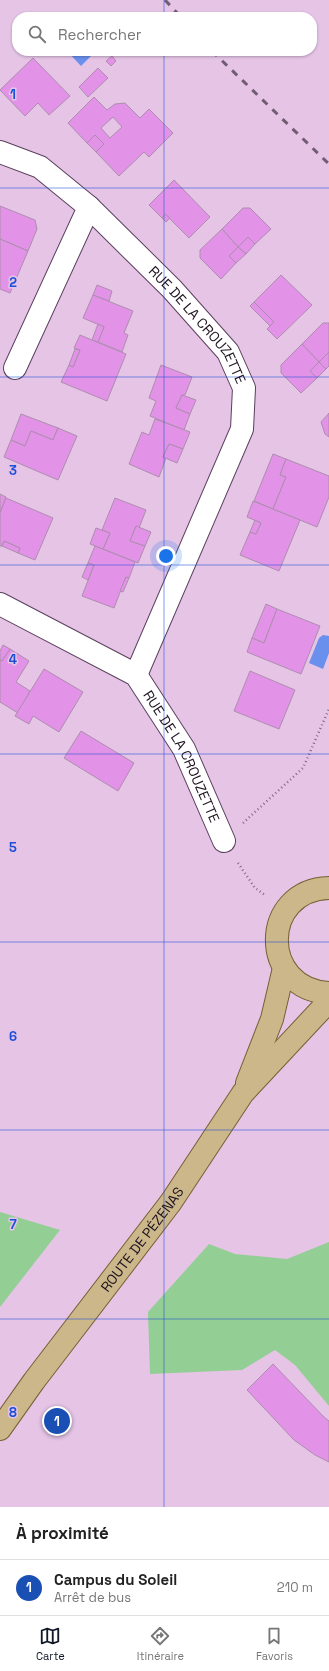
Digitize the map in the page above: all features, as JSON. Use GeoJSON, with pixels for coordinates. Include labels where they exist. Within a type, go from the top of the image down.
{"type":"FeatureCollection","features":[{"type":"Feature","properties":{"kind":"main road"},"geometry":{"type":"LineString","coordinates":[[326,883],[301,896],[286,910],[277,928],[276,949],[284,968],[292,978],[311,990],[329,993]]}},
{"type":"Feature","properties":{"kind":"main road","name":"ROUTE DE PÉZENAS"},"geometry":{"type":"LineString","coordinates":[[243,1093],[272,1019],[284,968]]}},
{"type":"Feature","properties":{"kind":"main road","name":"ROUTE DE PÉZENAS"},"geometry":{"type":"LineString","coordinates":[[0,1429],[34,1381],[171,1202],[243,1093],[329,1001]]}},
{"type":"Feature","properties":{"kind":"main road","name":"ROUTE DE PÉZENAS"},"geometry":{"type":"LineString","coordinates":[[0,1414],[34,1381]]}},
{"type":"Feature","properties":{"kind":"street","name":"RUE DE LA CROUZETTE"},"geometry":{"type":"LineString","coordinates":[[0,152],[40,167],[89,206],[172,289],[228,352],[244,388],[242,429],[136,675]]}},
{"type":"Feature","properties":{"kind":"street"},"geometry":{"type":"LineString","coordinates":[[15,368],[89,206]]}},
{"type":"Feature","properties":{"kind":"street","name":"RUE DE LA CROUZETTE"},"geometry":{"type":"LineString","coordinates":[[0,604],[136,675],[184,750],[224,841]]}},
{"type":"Feature","properties":{"kind":"path"},"geometry":{"type":"LineString","coordinates":[[286,910],[254,888],[224,841],[303,768],[329,709]]}},
{"type":"Feature","properties":{"kind":"green space"},"geometry":{"type":"Polygon","coordinates":[[[0,1212],[60,1230],[0,1307],[0,1212]]]}},
{"type":"Feature","properties":{"kind":"green space"},"geometry":{"type":"Polygon","coordinates":[[[329,1242],[329,1406],[295,1365],[275,1350],[242,1370],[150,1374],[148,1312],[209,1244],[235,1254],[287,1259],[329,1242]]]}},
{"type":"Feature","properties":{"kind":"water"},"geometry":{"type":"Polygon","coordinates":[[[72,56],[91,56],[81,66],[72,56]]]}},
{"type":"Feature","properties":{"kind":"water"},"geometry":{"type":"Polygon","coordinates":[[[323,635],[329,636],[329,653],[323,669],[309,663],[319,638],[323,635]]]}},
{"type":"Feature","properties":{"kind":"building"},"geometry":{"type":"Polygon","coordinates":[[[112,56],[116,61],[111,66],[106,61],[112,56]]]}},
{"type":"Feature","properties":{"kind":"building"},"geometry":{"type":"Polygon","coordinates":[[[33,58],[70,96],[49,115],[38,103],[25,116],[0,90],[33,58]]]}},
{"type":"Feature","properties":{"kind":"building"},"geometry":{"type":"Polygon","coordinates":[[[98,68],[108,78],[88,97],[79,87],[98,68]]]}},
{"type":"Feature","properties":{"kind":"building"},"geometry":{"type":"Polygon","coordinates":[[[94,97],[107,110],[115,104],[125,103],[140,118],[149,109],[173,133],[149,157],[144,152],[119,176],[96,152],[104,144],[95,135],[87,143],[68,123],[94,97]],[[113,117],[101,128],[110,138],[122,127],[113,117]]]}},
{"type":"Feature","properties":{"kind":"building"},"geometry":{"type":"Polygon","coordinates":[[[95,135],[104,144],[96,152],[87,143],[95,135]]]}},
{"type":"Feature","properties":{"kind":"building"},"geometry":{"type":"Polygon","coordinates":[[[174,180],[210,217],[189,238],[165,214],[162,218],[149,205],[174,180]]]}},
{"type":"Feature","properties":{"kind":"building"},"geometry":{"type":"Polygon","coordinates":[[[0,206],[35,220],[37,229],[28,251],[0,239],[0,206]]]}},
{"type":"Feature","properties":{"kind":"building"},"geometry":{"type":"Polygon","coordinates":[[[243,208],[250,208],[271,229],[255,244],[248,237],[238,247],[222,229],[243,208]]]}},
{"type":"Feature","properties":{"kind":"building"},"geometry":{"type":"Polygon","coordinates":[[[165,214],[170,218],[166,222],[162,218],[165,214]]]}},
{"type":"Feature","properties":{"kind":"building"},"geometry":{"type":"Polygon","coordinates":[[[222,229],[238,247],[229,256],[236,263],[221,279],[200,258],[200,250],[222,229]]]}},
{"type":"Feature","properties":{"kind":"building"},"geometry":{"type":"Polygon","coordinates":[[[248,237],[255,244],[246,254],[238,247],[248,237]]]}},
{"type":"Feature","properties":{"kind":"building"},"geometry":{"type":"Polygon","coordinates":[[[0,239],[28,251],[10,293],[0,289],[0,239]]]}},
{"type":"Feature","properties":{"kind":"building"},"geometry":{"type":"Polygon","coordinates":[[[238,247],[246,254],[236,263],[229,256],[238,247]]]}},
{"type":"Feature","properties":{"kind":"building"},"geometry":{"type":"Polygon","coordinates":[[[281,275],[312,305],[277,339],[267,329],[274,322],[254,302],[281,275]]]}},
{"type":"Feature","properties":{"kind":"building"},"geometry":{"type":"Polygon","coordinates":[[[97,285],[112,291],[109,301],[93,295],[97,285]]]}},
{"type":"Feature","properties":{"kind":"building"},"geometry":{"type":"Polygon","coordinates":[[[93,295],[133,311],[124,333],[128,335],[122,352],[98,342],[104,327],[83,318],[93,295]]]}},
{"type":"Feature","properties":{"kind":"building"},"geometry":{"type":"Polygon","coordinates":[[[254,302],[274,322],[270,326],[250,306],[254,302]]]}},
{"type":"Feature","properties":{"kind":"building"},"geometry":{"type":"Polygon","coordinates":[[[323,323],[329,323],[329,352],[319,362],[302,344],[323,323]]]}},
{"type":"Feature","properties":{"kind":"building"},"geometry":{"type":"Polygon","coordinates":[[[98,324],[104,327],[98,342],[92,340],[98,324]]]}},
{"type":"Feature","properties":{"kind":"building"},"geometry":{"type":"Polygon","coordinates":[[[80,335],[126,354],[107,401],[61,382],[69,365],[73,367],[80,350],[74,348],[80,335]]]}},
{"type":"Feature","properties":{"kind":"building"},"geometry":{"type":"Polygon","coordinates":[[[302,344],[319,362],[310,371],[317,378],[301,393],[281,373],[281,365],[302,344]]]}},
{"type":"Feature","properties":{"kind":"building"},"geometry":{"type":"Polygon","coordinates":[[[75,349],[80,350],[73,367],[69,365],[75,349]]]}},
{"type":"Feature","properties":{"kind":"building"},"geometry":{"type":"Polygon","coordinates":[[[329,352],[329,366],[326,369],[319,362],[329,352]]]}},
{"type":"Feature","properties":{"kind":"building"},"geometry":{"type":"Polygon","coordinates":[[[319,362],[326,369],[317,378],[310,371],[319,362]]]}},
{"type":"Feature","properties":{"kind":"building"},"geometry":{"type":"Polygon","coordinates":[[[161,365],[192,377],[185,395],[182,395],[176,408],[190,414],[184,430],[150,416],[156,401],[149,398],[161,365]]]}},
{"type":"Feature","properties":{"kind":"building"},"geometry":{"type":"Polygon","coordinates":[[[182,395],[196,400],[190,414],[176,408],[182,395]]]}},
{"type":"Feature","properties":{"kind":"building"},"geometry":{"type":"Polygon","coordinates":[[[329,413],[329,437],[325,434],[321,422],[329,413]]]}},
{"type":"Feature","properties":{"kind":"building"},"geometry":{"type":"Polygon","coordinates":[[[21,414],[58,428],[53,440],[31,431],[25,446],[11,440],[21,414]]]}},
{"type":"Feature","properties":{"kind":"building"},"geometry":{"type":"Polygon","coordinates":[[[155,419],[190,432],[183,449],[169,444],[163,457],[166,458],[159,477],[129,464],[142,432],[149,435],[155,419]]]}},
{"type":"Feature","properties":{"kind":"building"},"geometry":{"type":"Polygon","coordinates":[[[58,428],[77,436],[58,480],[4,457],[11,440],[25,446],[31,431],[53,440],[58,428]]]}},
{"type":"Feature","properties":{"kind":"building"},"geometry":{"type":"Polygon","coordinates":[[[169,444],[183,449],[177,463],[163,457],[169,444]]]}},
{"type":"Feature","properties":{"kind":"building"},"geometry":{"type":"Polygon","coordinates":[[[273,454],[286,459],[280,475],[286,477],[273,509],[254,501],[273,454]]]}},
{"type":"Feature","properties":{"kind":"building"},"geometry":{"type":"Polygon","coordinates":[[[286,459],[329,476],[329,497],[317,527],[273,509],[286,477],[280,475],[286,459]]]}},
{"type":"Feature","properties":{"kind":"building"},"geometry":{"type":"Polygon","coordinates":[[[0,494],[6,497],[0,513],[0,494]]]}},
{"type":"Feature","properties":{"kind":"building"},"geometry":{"type":"Polygon","coordinates":[[[6,498],[53,518],[35,560],[18,553],[20,548],[4,541],[2,546],[0,546],[0,513],[6,498]]]}},
{"type":"Feature","properties":{"kind":"building"},"geometry":{"type":"Polygon","coordinates":[[[115,498],[146,510],[139,528],[136,526],[130,541],[145,546],[138,563],[103,549],[110,533],[102,530],[115,498]]]}},
{"type":"Feature","properties":{"kind":"building"},"geometry":{"type":"Polygon","coordinates":[[[253,501],[300,520],[279,571],[240,555],[250,532],[256,534],[261,523],[247,517],[253,501]]]}},
{"type":"Feature","properties":{"kind":"building"},"geometry":{"type":"Polygon","coordinates":[[[255,520],[261,523],[256,534],[250,532],[255,520]]]}},
{"type":"Feature","properties":{"kind":"building"},"geometry":{"type":"Polygon","coordinates":[[[136,526],[151,532],[145,546],[130,541],[136,526]]]}},
{"type":"Feature","properties":{"kind":"building"},"geometry":{"type":"Polygon","coordinates":[[[96,528],[110,533],[103,549],[90,544],[96,528]]]}},
{"type":"Feature","properties":{"kind":"building"},"geometry":{"type":"Polygon","coordinates":[[[4,541],[20,548],[18,553],[2,546],[4,541]]]}},
{"type":"Feature","properties":{"kind":"building"},"geometry":{"type":"Polygon","coordinates":[[[95,546],[135,562],[129,578],[126,577],[114,608],[82,596],[94,565],[88,563],[95,546]]]}},
{"type":"Feature","properties":{"kind":"building"},"geometry":{"type":"Polygon","coordinates":[[[88,563],[94,565],[88,580],[82,577],[88,563]]]}},
{"type":"Feature","properties":{"kind":"building"},"geometry":{"type":"Polygon","coordinates":[[[126,577],[129,578],[123,592],[120,591],[126,577]]]}},
{"type":"Feature","properties":{"kind":"building"},"geometry":{"type":"Polygon","coordinates":[[[266,604],[277,609],[264,643],[252,638],[266,604]]]}},
{"type":"Feature","properties":{"kind":"building"},"geometry":{"type":"Polygon","coordinates":[[[277,609],[320,626],[301,674],[247,652],[252,638],[264,643],[277,609]]]}},
{"type":"Feature","properties":{"kind":"building"},"geometry":{"type":"Polygon","coordinates":[[[3,645],[10,649],[2,661],[0,660],[0,651],[3,645]]]}},
{"type":"Feature","properties":{"kind":"building"},"geometry":{"type":"Polygon","coordinates":[[[10,649],[29,661],[16,682],[30,691],[18,713],[0,702],[0,660],[2,661],[10,649]]]}},
{"type":"Feature","properties":{"kind":"building"},"geometry":{"type":"Polygon","coordinates":[[[44,669],[83,692],[59,732],[33,716],[29,724],[15,716],[44,669]]]}},
{"type":"Feature","properties":{"kind":"building"},"geometry":{"type":"Polygon","coordinates":[[[250,671],[295,690],[279,729],[234,711],[250,671]]]}},
{"type":"Feature","properties":{"kind":"building"},"geometry":{"type":"Polygon","coordinates":[[[81,731],[134,763],[118,791],[64,758],[81,731]]]}},
{"type":"Feature","properties":{"kind":"building"},"geometry":{"type":"Polygon","coordinates":[[[273,1364],[329,1421],[329,1462],[315,1455],[294,1440],[247,1390],[273,1364]]]}},
{"type":"Feature","properties":{"kind":"railway"},"geometry":{"type":"LineString","coordinates":[[165,0],[176,12]]}},
{"type":"Feature","properties":{"kind":"railway"},"geometry":{"type":"LineString","coordinates":[[217,56],[329,164]]}},
{"type":"Feature","properties":{"kind":"place","name":"Campus du Soleil"},"geometry":{"type":"Point","coordinates":[57,1421]}}]}
